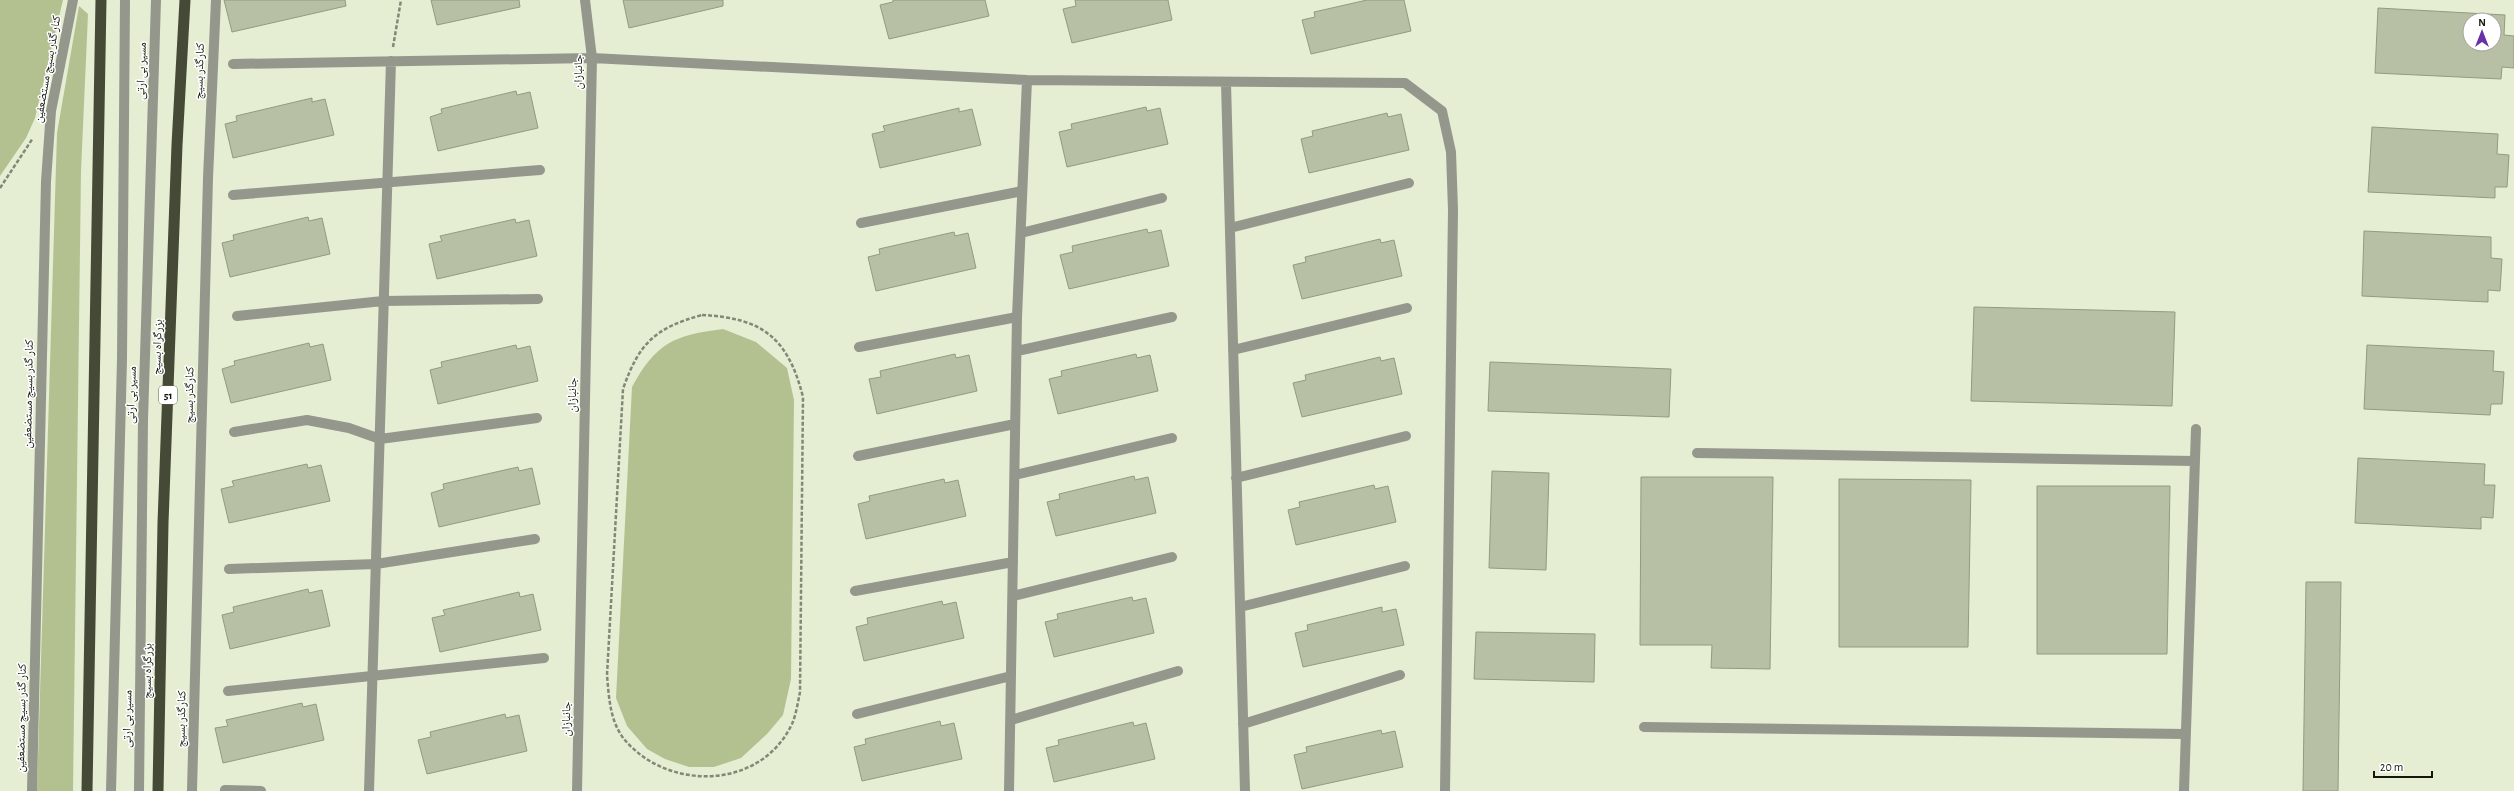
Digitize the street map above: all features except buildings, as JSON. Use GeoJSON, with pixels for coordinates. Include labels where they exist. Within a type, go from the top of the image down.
{"type":"FeatureCollection","features":[{"type":"Feature","properties":{"kind":"highway"},"geometry":{"type":"LineString","coordinates":[[87,791],[100,0]]}},
{"type":"Feature","properties":{"kind":"highway","name":"بزرگراه بسیج"},"geometry":{"type":"LineString","coordinates":[[158,791],[163,523],[177,145],[185,0]]}},
{"type":"Feature","properties":{"kind":"street","name":"کنار گذر بسیج مستضعفین"},"geometry":{"type":"LineString","coordinates":[[32,791],[46,181],[51,111],[73,0]]}},
{"type":"Feature","properties":{"kind":"street","name":"مسیر بی ارتی"},"geometry":{"type":"LineString","coordinates":[[110,791],[122,359],[125,0]]}},
{"type":"Feature","properties":{"kind":"street","name":"مسیر بی ارتی"},"geometry":{"type":"LineString","coordinates":[[139,791],[143,420],[156,0]]}},
{"type":"Feature","properties":{"kind":"street","name":"کنارگذر بسیج"},"geometry":{"type":"LineString","coordinates":[[192,791],[208,178],[216,0]]}},
{"type":"Feature","properties":{"kind":"street","name":"جانبازان"},"geometry":{"type":"LineString","coordinates":[[577,791],[592,58],[585,0]]}},
{"type":"Feature","properties":{"kind":"street"},"geometry":{"type":"LineString","coordinates":[[233,64],[592,58],[1027,80],[1405,84],[1442,111],[1450,152],[1453,210],[1444,791]]}},
{"type":"Feature","properties":{"kind":"street"},"geometry":{"type":"LineString","coordinates":[[369,791],[390,61]]}},
{"type":"Feature","properties":{"kind":"street"},"geometry":{"type":"LineString","coordinates":[[1009,791],[1017,317],[1027,80]]}},
{"type":"Feature","properties":{"kind":"street"},"geometry":{"type":"LineString","coordinates":[[1226,83],[1245,791]]}},
{"type":"Feature","properties":{"kind":"street"},"geometry":{"type":"LineString","coordinates":[[233,195],[540,170]]}},
{"type":"Feature","properties":{"kind":"street"},"geometry":{"type":"LineString","coordinates":[[1230,228],[1409,183]]}},
{"type":"Feature","properties":{"kind":"street"},"geometry":{"type":"LineString","coordinates":[[861,223],[1022,191]]}},
{"type":"Feature","properties":{"kind":"street"},"geometry":{"type":"LineString","coordinates":[[1021,233],[1162,198]]}},
{"type":"Feature","properties":{"kind":"street"},"geometry":{"type":"LineString","coordinates":[[238,316],[384,301],[538,299]]}},
{"type":"Feature","properties":{"kind":"street"},"geometry":{"type":"LineString","coordinates":[[1233,350],[1407,308]]}},
{"type":"Feature","properties":{"kind":"street"},"geometry":{"type":"LineString","coordinates":[[859,347],[1017,317]]}},
{"type":"Feature","properties":{"kind":"street"},"geometry":{"type":"LineString","coordinates":[[1017,351],[1172,317]]}},
{"type":"Feature","properties":{"kind":"street"},"geometry":{"type":"LineString","coordinates":[[234,432],[307,420],[349,428],[380,440],[537,418]]}},
{"type":"Feature","properties":{"kind":"street"},"geometry":{"type":"LineString","coordinates":[[858,456],[1015,424]]}},
{"type":"Feature","properties":{"kind":"street"},"geometry":{"type":"LineString","coordinates":[[2184,791],[2196,429]]}},
{"type":"Feature","properties":{"kind":"street"},"geometry":{"type":"LineString","coordinates":[[1236,478],[1406,436]]}},
{"type":"Feature","properties":{"kind":"street"},"geometry":{"type":"LineString","coordinates":[[1015,475],[1172,438]]}},
{"type":"Feature","properties":{"kind":"street"},"geometry":{"type":"LineString","coordinates":[[1697,453],[2195,461]]}},
{"type":"Feature","properties":{"kind":"street"},"geometry":{"type":"LineString","coordinates":[[229,569],[376,564],[535,538]]}},
{"type":"Feature","properties":{"kind":"street"},"geometry":{"type":"LineString","coordinates":[[1013,596],[1172,558]]}},
{"type":"Feature","properties":{"kind":"street"},"geometry":{"type":"LineString","coordinates":[[855,592],[1013,562]]}},
{"type":"Feature","properties":{"kind":"street"},"geometry":{"type":"LineString","coordinates":[[1240,606],[1405,566]]}},
{"type":"Feature","properties":{"kind":"street"},"geometry":{"type":"LineString","coordinates":[[228,691],[544,658]]}},
{"type":"Feature","properties":{"kind":"street"},"geometry":{"type":"LineString","coordinates":[[1011,720],[1178,671]]}},
{"type":"Feature","properties":{"kind":"street"},"geometry":{"type":"LineString","coordinates":[[1243,724],[1400,675]]}},
{"type":"Feature","properties":{"kind":"street"},"geometry":{"type":"LineString","coordinates":[[857,714],[1012,676]]}},
{"type":"Feature","properties":{"kind":"street"},"geometry":{"type":"LineString","coordinates":[[1644,727],[2186,734]]}},
{"type":"Feature","properties":{"kind":"street"},"geometry":{"type":"LineString","coordinates":[[225,790],[261,791]]}},
{"type":"Feature","properties":{"kind":"path"},"geometry":{"type":"LineString","coordinates":[[390,61],[401,0]]}},
{"type":"Feature","properties":{"kind":"path"},"geometry":{"type":"LineString","coordinates":[[0,188],[34,137]]}},
{"type":"Feature","properties":{"kind":"path"},"geometry":{"type":"LineString","coordinates":[[702,315],[731,316],[745,321],[758,327],[781,345],[796,369],[803,397],[800,692],[792,724],[772,752],[745,771],[712,780],[678,777],[648,763],[624,739],[610,709],[607,676],[623,389],[633,362],[650,339],[674,323],[702,315]]}},
{"type":"Feature","properties":{"kind":"green space"},"geometry":{"type":"Polygon","coordinates":[[[0,0],[63,0],[35,118],[26,138],[0,176],[0,0]]]}},
{"type":"Feature","properties":{"kind":"green space"},"geometry":{"type":"Polygon","coordinates":[[[79,6],[88,14],[81,171],[73,791],[37,791],[57,133],[79,6]]]}},
{"type":"Feature","properties":{"kind":"green space"},"geometry":{"type":"Polygon","coordinates":[[[723,329],[756,342],[787,368],[794,400],[791,679],[783,715],[767,734],[741,758],[714,767],[689,767],[665,759],[647,749],[627,726],[616,698],[632,387],[649,360],[668,344],[691,334],[723,329]]]}}]}
